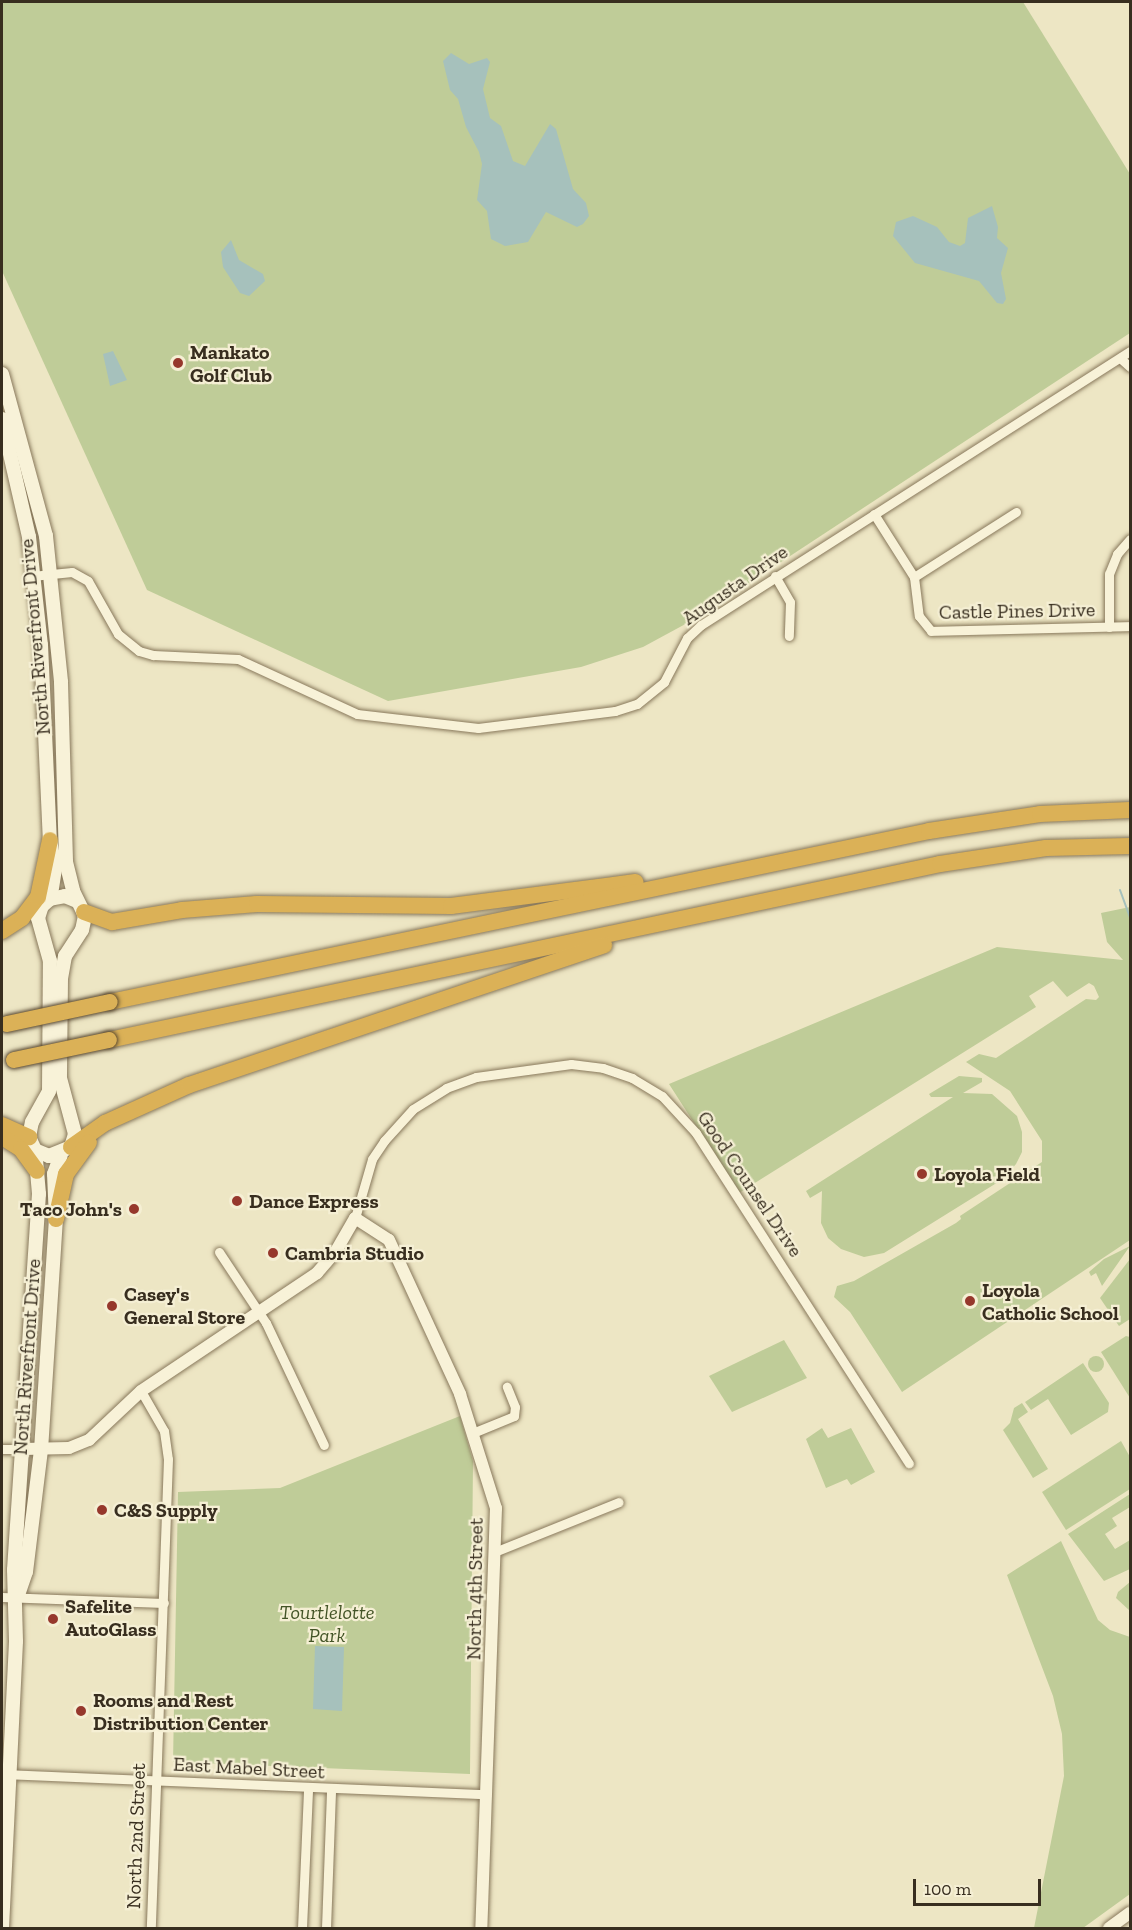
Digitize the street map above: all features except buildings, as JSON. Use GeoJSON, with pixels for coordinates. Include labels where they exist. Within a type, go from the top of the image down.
{"type":"FeatureCollection","features":[{"type":"Feature","properties":{"kind":"highway"},"geometry":{"type":"LineString","coordinates":[[4,1025],[984,821],[1040,814],[1131,810]]}},
{"type":"Feature","properties":{"kind":"highway"},"geometry":{"type":"LineString","coordinates":[[2,931],[41,904],[50,840]]}},
{"type":"Feature","properties":{"kind":"highway"},"geometry":{"type":"LineString","coordinates":[[8,1061],[792,894],[995,855],[1046,848],[1131,846]]}},
{"type":"Feature","properties":{"kind":"highway"},"geometry":{"type":"LineString","coordinates":[[81,906],[112,922],[182,910],[257,904],[451,906],[743,870]]}},
{"type":"Feature","properties":{"kind":"highway"},"geometry":{"type":"LineString","coordinates":[[66,1151],[105,1123],[189,1085],[543,964],[792,894]]}},
{"type":"Feature","properties":{"kind":"highway"},"geometry":{"type":"LineString","coordinates":[[56,1219],[66,1174],[77,1155],[135,1108]]}},
{"type":"Feature","properties":{"kind":"highway"},"geometry":{"type":"LineString","coordinates":[[2,1125],[32,1143]]}},
{"type":"Feature","properties":{"kind":"highway"},"geometry":{"type":"LineString","coordinates":[[2,1137],[21,1149],[37,1171]]}},
{"type":"Feature","properties":{"kind":"main road","name":"North Riverfront Drive"},"geometry":{"type":"LineString","coordinates":[[2,374],[39,504],[59,648],[66,862],[81,906]]}},
{"type":"Feature","properties":{"kind":"main road","name":"North Riverfront Drive"},"geometry":{"type":"LineString","coordinates":[[2,419],[22,504],[41,645],[50,840]]}},
{"type":"Feature","properties":{"kind":"main road"},"geometry":{"type":"LineString","coordinates":[[56,963],[82,930],[81,906],[65,896],[41,904],[38,922],[56,963],[55,1091],[32,1122],[32,1143],[49,1156],[66,1151]]}},
{"type":"Feature","properties":{"kind":"main road","name":"North Riverfront Drive"},"geometry":{"type":"LineString","coordinates":[[17,1596],[26,1572],[41,1450],[56,1219],[54,1174],[66,1151],[74,1127],[55,1091]]}},
{"type":"Feature","properties":{"kind":"main road","name":"North Riverfront Drive"},"geometry":{"type":"LineString","coordinates":[[3,1929],[6,1774],[17,1596],[14,1570],[39,1194],[32,1143]]}},
{"type":"Feature","properties":{"kind":"street","name":"Augusta Drive"},"geometry":{"type":"LineString","coordinates":[[49,573],[72,572],[88,581],[118,634],[134,649],[153,656],[238,658],[336,707],[385,720],[478,728],[592,716],[636,704],[664,682],[687,638],[701,626],[1131,351]]}},
{"type":"Feature","properties":{"kind":"street"},"geometry":{"type":"LineString","coordinates":[[1120,358],[1131,367]]}},
{"type":"Feature","properties":{"kind":"street"},"geometry":{"type":"LineString","coordinates":[[914,577],[1016,512]]}},
{"type":"Feature","properties":{"kind":"street","name":"Castle Pines Drive"},"geometry":{"type":"LineString","coordinates":[[874,514],[914,577],[919,616],[931,631],[1131,626]]}},
{"type":"Feature","properties":{"kind":"street"},"geometry":{"type":"LineString","coordinates":[[1109,627],[1109,574],[1117,554],[1131,539]]}},
{"type":"Feature","properties":{"kind":"street"},"geometry":{"type":"LineString","coordinates":[[32,576],[49,573]]}},
{"type":"Feature","properties":{"kind":"street"},"geometry":{"type":"LineString","coordinates":[[776,576],[790,602],[789,636]]}},
{"type":"Feature","properties":{"kind":"street","name":"Good Counsel Drive"},"geometry":{"type":"LineString","coordinates":[[23,1449],[41,1450],[80,1446],[141,1391],[317,1273],[336,1251],[355,1218],[372,1159],[384,1141],[413,1109],[446,1088],[476,1077],[571,1064],[603,1068],[632,1078],[662,1096],[696,1133],[909,1463]]}},
{"type":"Feature","properties":{"kind":"street","name":"North 4th Street"},"geometry":{"type":"LineString","coordinates":[[355,1218],[389,1240],[399,1256],[475,1432],[496,1508],[497,1551],[481,1929]]}},
{"type":"Feature","properties":{"kind":"street"},"geometry":{"type":"LineString","coordinates":[[219,1252],[260,1313],[324,1445]]}},
{"type":"Feature","properties":{"kind":"street"},"geometry":{"type":"LineString","coordinates":[[475,1432],[514,1416],[515,1407],[507,1387]]}},
{"type":"Feature","properties":{"kind":"street","name":"North 2nd Street"},"geometry":{"type":"LineString","coordinates":[[141,1391],[158,1418],[167,1445],[164,1603],[151,1929]]}},
{"type":"Feature","properties":{"kind":"street"},"geometry":{"type":"LineString","coordinates":[[2,1449],[23,1449]]}},
{"type":"Feature","properties":{"kind":"street"},"geometry":{"type":"LineString","coordinates":[[497,1551],[619,1502]]}},
{"type":"Feature","properties":{"kind":"street"},"geometry":{"type":"LineString","coordinates":[[2,1597],[164,1603]]}},
{"type":"Feature","properties":{"kind":"street","name":"East Mabel Street"},"geometry":{"type":"LineString","coordinates":[[6,1774],[331,1790],[487,1794]]}},
{"type":"Feature","properties":{"kind":"street"},"geometry":{"type":"LineString","coordinates":[[302,1929],[308,1789]]}},
{"type":"Feature","properties":{"kind":"street"},"geometry":{"type":"LineString","coordinates":[[326,1929],[331,1790]]}},
{"type":"Feature","properties":{"kind":"street"},"geometry":{"type":"LineString","coordinates":[[1109,1929],[1131,1913]]}},
{"type":"Feature","properties":{"kind":"green space"},"geometry":{"type":"Polygon","coordinates":[[[2,2],[1023,2],[1130,174],[1130,333],[691,621],[643,647],[581,667],[388,701],[147,590],[2,271],[2,2]]]}},
{"type":"Feature","properties":{"kind":"green space"},"geometry":{"type":"Polygon","coordinates":[[[1130,907],[1130,1240],[902,1392],[850,1312],[834,1297],[837,1286],[854,1281],[956,1223],[961,1219],[960,1216],[1042,1162],[1042,1141],[1010,1091],[966,1062],[979,1054],[996,1058],[1086,999],[1096,1000],[1099,997],[1094,986],[1089,983],[1067,997],[1053,981],[1029,996],[1036,1007],[739,1193],[669,1084],[997,947],[1123,960],[1107,942],[1101,913],[1130,907]]]}},
{"type":"Feature","properties":{"kind":"green space"},"geometry":{"type":"Polygon","coordinates":[[[959,1076],[982,1078],[982,1082],[963,1093],[992,1094],[1017,1116],[1022,1132],[1022,1152],[1016,1164],[1003,1179],[884,1253],[864,1257],[841,1249],[828,1238],[821,1223],[822,1191],[810,1198],[806,1191],[953,1097],[931,1097],[929,1094],[959,1076]]]}},
{"type":"Feature","properties":{"kind":"green space"},"geometry":{"type":"Polygon","coordinates":[[[1130,1246],[1102,1286],[1096,1273],[1091,1276],[1089,1272],[1104,1259],[1130,1246]]]}},
{"type":"Feature","properties":{"kind":"green space"},"geometry":{"type":"Polygon","coordinates":[[[1130,1259],[1130,1319],[1119,1326],[1100,1298],[1130,1259]]]}},
{"type":"Feature","properties":{"kind":"green space"},"geometry":{"type":"Polygon","coordinates":[[[1126,1336],[1130,1337],[1130,1398],[1101,1352],[1126,1336]]]}},
{"type":"Feature","properties":{"kind":"green space"},"geometry":{"type":"Polygon","coordinates":[[[784,1340],[807,1378],[732,1412],[709,1376],[784,1340]]]}},
{"type":"Feature","properties":{"kind":"green space"},"geometry":{"type":"Polygon","coordinates":[[[1093,1356],[1099,1356],[1104,1364],[1102,1370],[1093,1372],[1088,1367],[1088,1361],[1093,1356]]]}},
{"type":"Feature","properties":{"kind":"green space"},"geometry":{"type":"Polygon","coordinates":[[[1083,1363],[1109,1403],[1108,1412],[1071,1435],[1048,1399],[1031,1410],[1025,1402],[1083,1363]]]}},
{"type":"Feature","properties":{"kind":"green space"},"geometry":{"type":"Polygon","coordinates":[[[1022,1403],[1028,1412],[1018,1419],[1048,1469],[1033,1478],[1003,1430],[1010,1423],[1014,1408],[1022,1403]]]}},
{"type":"Feature","properties":{"kind":"green space","name":"Tourtlelotte Park"},"geometry":{"type":"Polygon","coordinates":[[[460,1416],[473,1461],[470,1774],[173,1762],[178,1492],[280,1488],[460,1416]]]}},
{"type":"Feature","properties":{"kind":"green space"},"geometry":{"type":"Polygon","coordinates":[[[822,1428],[828,1438],[851,1428],[875,1472],[851,1485],[847,1479],[826,1488],[806,1439],[822,1428]]]}},
{"type":"Feature","properties":{"kind":"green space"},"geometry":{"type":"Polygon","coordinates":[[[1121,1441],[1130,1457],[1130,1489],[1066,1530],[1042,1492],[1121,1441]]]}},
{"type":"Feature","properties":{"kind":"green space"},"geometry":{"type":"Polygon","coordinates":[[[1130,1494],[1130,1507],[1112,1518],[1117,1526],[1105,1534],[1115,1549],[1130,1540],[1130,1569],[1104,1581],[1068,1534],[1130,1494]]]}},
{"type":"Feature","properties":{"kind":"green space"},"geometry":{"type":"Polygon","coordinates":[[[1061,1541],[1098,1620],[1110,1630],[1130,1637],[1130,1894],[1083,1928],[1034,1928],[1064,1776],[1062,1734],[1053,1696],[1007,1575],[1061,1541]]]}},
{"type":"Feature","properties":{"kind":"green space"},"geometry":{"type":"Polygon","coordinates":[[[1130,1582],[1130,1611],[1116,1598],[1118,1592],[1130,1582]]]}},
{"type":"Feature","properties":{"kind":"water"},"geometry":{"type":"Polygon","coordinates":[[[451,53],[469,64],[487,58],[490,62],[483,89],[490,118],[501,126],[513,161],[525,166],[550,124],[556,129],[573,189],[586,203],[589,216],[583,224],[577,227],[546,212],[528,242],[505,246],[491,239],[487,211],[477,200],[482,164],[479,152],[466,127],[458,99],[450,90],[443,61],[451,53]]]}},
{"type":"Feature","properties":{"kind":"water"},"geometry":{"type":"Polygon","coordinates":[[[992,206],[998,227],[997,238],[1008,248],[1001,273],[1006,299],[1003,304],[997,303],[979,281],[915,263],[893,236],[896,222],[913,216],[937,227],[949,242],[960,246],[965,243],[968,218],[992,206]]]}},
{"type":"Feature","properties":{"kind":"water"},"geometry":{"type":"Polygon","coordinates":[[[231,240],[239,260],[263,274],[265,281],[249,296],[240,293],[223,267],[221,252],[231,240]]]}},
{"type":"Feature","properties":{"kind":"water"},"geometry":{"type":"Polygon","coordinates":[[[113,351],[127,380],[110,386],[103,354],[113,351]]]}},
{"type":"Feature","properties":{"kind":"water"},"geometry":{"type":"Polygon","coordinates":[[[315,1646],[344,1647],[342,1711],[313,1709],[315,1646]]]}},
{"type":"Feature","properties":{"kind":"waterway"},"geometry":{"type":"LineString","coordinates":[[1120,890],[1130,918]]}},
{"type":"Feature","properties":{"kind":"place","name":"Mankato Golf Club"},"geometry":{"type":"Point","coordinates":[178,363]}},
{"type":"Feature","properties":{"kind":"place","name":"Loyola Field"},"geometry":{"type":"Point","coordinates":[922,1174]}},
{"type":"Feature","properties":{"kind":"place","name":"Dance Express"},"geometry":{"type":"Point","coordinates":[237,1201]}},
{"type":"Feature","properties":{"kind":"place","name":"Taco John's"},"geometry":{"type":"Point","coordinates":[134,1209]}},
{"type":"Feature","properties":{"kind":"place","name":"Cambria Studio"},"geometry":{"type":"Point","coordinates":[273,1253]}},
{"type":"Feature","properties":{"kind":"place","name":"Loyola Catholic School"},"geometry":{"type":"Point","coordinates":[970,1301]}},
{"type":"Feature","properties":{"kind":"place","name":"Casey's General Store"},"geometry":{"type":"Point","coordinates":[112,1306]}},
{"type":"Feature","properties":{"kind":"place","name":"C&S Supply"},"geometry":{"type":"Point","coordinates":[102,1510]}},
{"type":"Feature","properties":{"kind":"place","name":"Safelite AutoGlass"},"geometry":{"type":"Point","coordinates":[53,1619]}},
{"type":"Feature","properties":{"kind":"place","name":"Rooms and Rest Distribution Center"},"geometry":{"type":"Point","coordinates":[81,1711]}}]}
